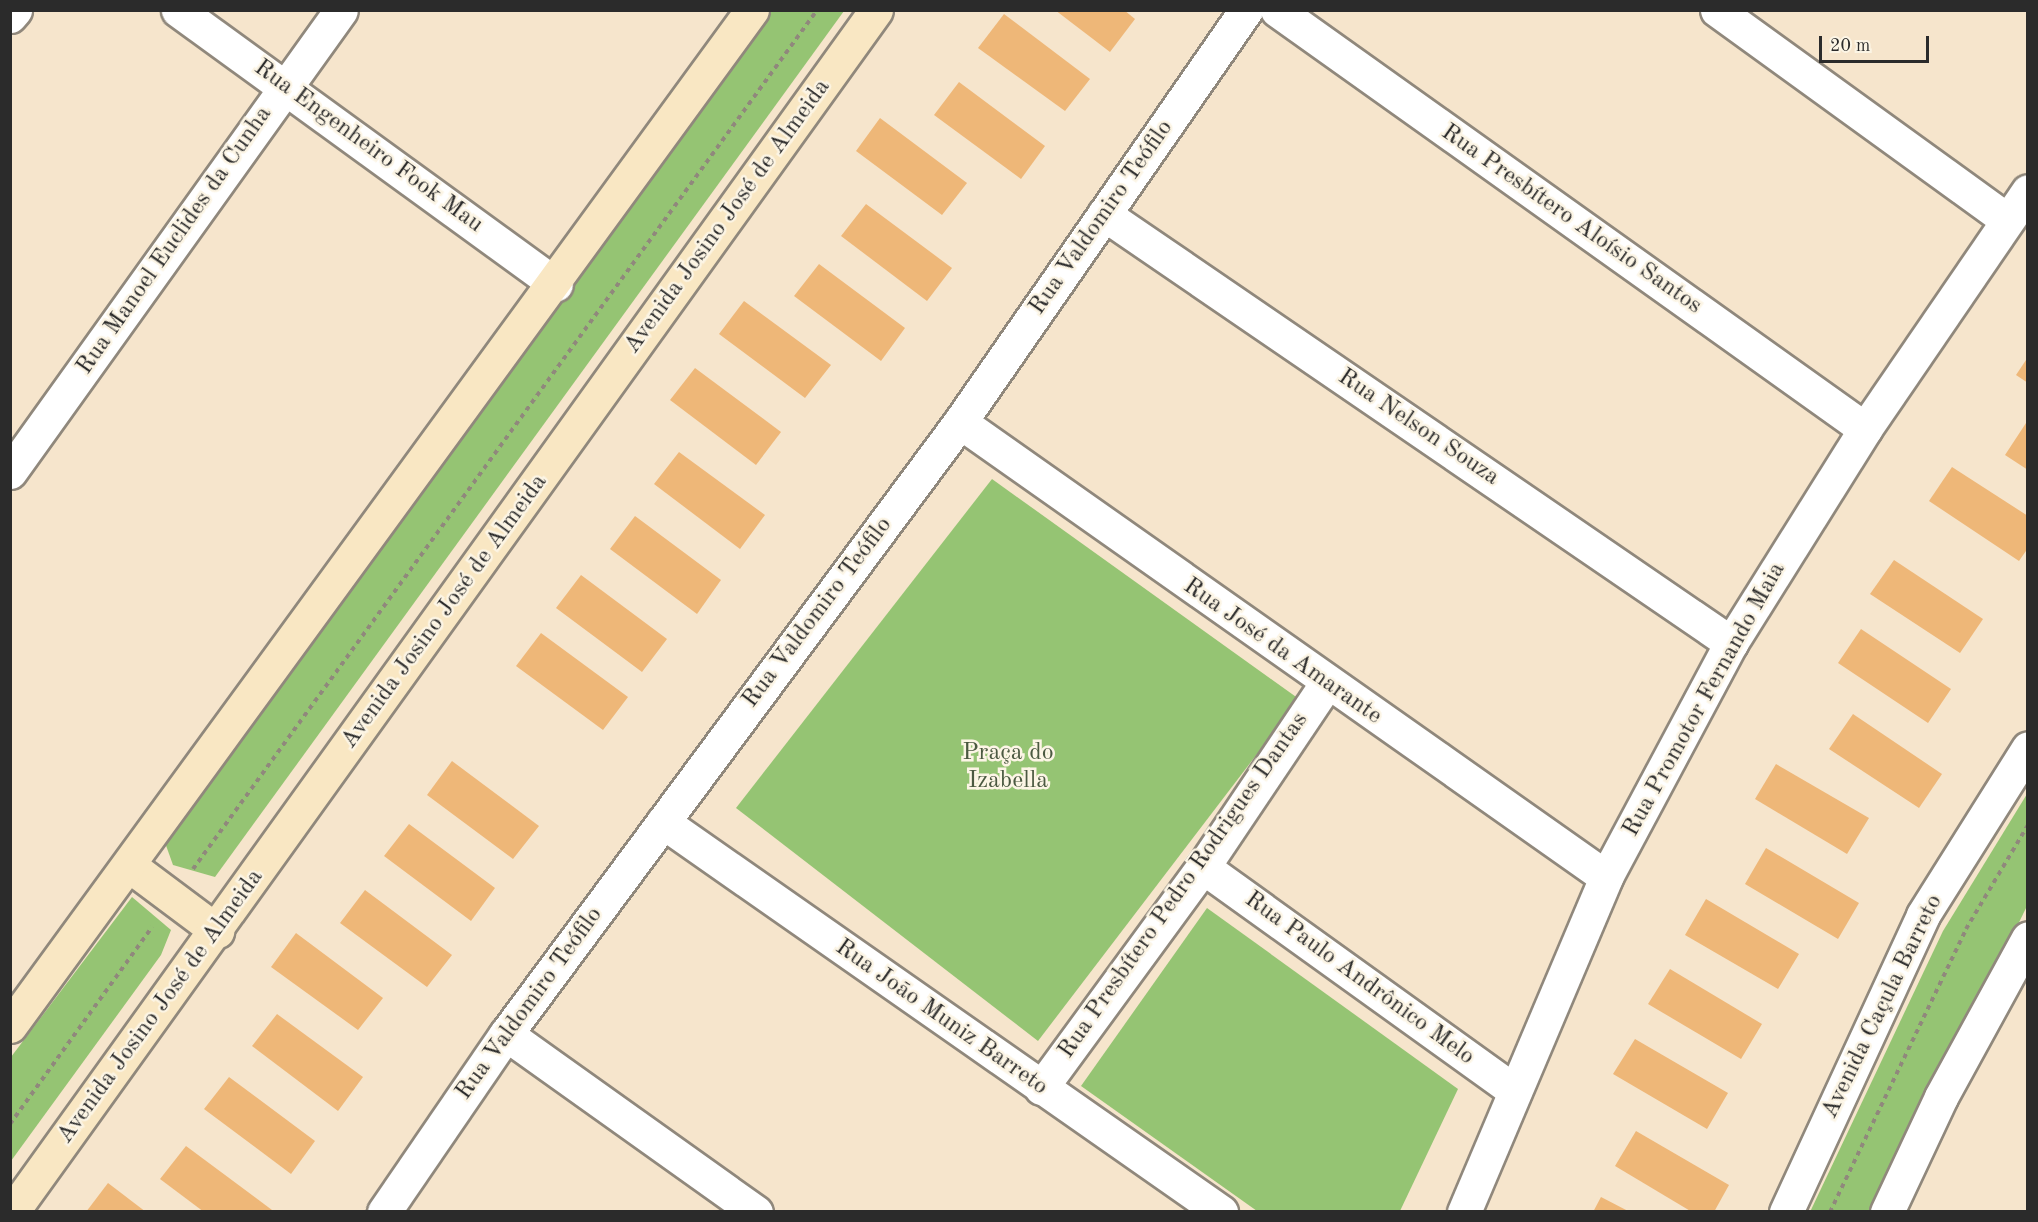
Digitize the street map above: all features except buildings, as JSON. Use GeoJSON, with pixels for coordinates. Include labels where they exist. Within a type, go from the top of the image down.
{"type":"FeatureCollection","features":[{"type":"Feature","properties":{"kind":"main road"},"geometry":{"type":"LineString","coordinates":[[10,1026],[556,285],[752,10]]}},
{"type":"Feature","properties":{"kind":"main road","name":"Avenida Josino José de Almeida"},"geometry":{"type":"LineString","coordinates":[[12,1212],[217,931],[876,10]]}},
{"type":"Feature","properties":{"kind":"main road"},"geometry":{"type":"LineString","coordinates":[[130,866],[217,931]]}},
{"type":"Feature","properties":{"kind":"street"},"geometry":{"type":"LineString","coordinates":[[10,16],[15,10]]}},
{"type":"Feature","properties":{"kind":"street","name":"Rua Engenheiro Fook Mau"},"geometry":{"type":"LineString","coordinates":[[178,10],[285,84],[556,285]]}},
{"type":"Feature","properties":{"kind":"street","name":"Rua Manoel Euclides da Cunha"},"geometry":{"type":"LineString","coordinates":[[10,472],[285,84],[341,10]]}},
{"type":"Feature","properties":{"kind":"street","name":"Rua Valdomiro Teófilo"},"geometry":{"type":"LineString","coordinates":[[384,1212],[506,1034],[960,422],[1246,10]]}},
{"type":"Feature","properties":{"kind":"street","name":"Rua Presbítero Aloísio Santos"},"geometry":{"type":"LineString","coordinates":[[1277,10],[1865,429]]}},
{"type":"Feature","properties":{"kind":"street"},"geometry":{"type":"LineString","coordinates":[[1717,10],[2007,220]]}},
{"type":"Feature","properties":{"kind":"street","name":"Rua Promotor Fernando Maia"},"geometry":{"type":"LineString","coordinates":[[1464,1212],[1606,877],[1731,643],[1865,429],[2028,191]]}},
{"type":"Feature","properties":{"kind":"street","name":"Rua Nelson Souza"},"geometry":{"type":"LineString","coordinates":[[1104,214],[1731,643]]}},
{"type":"Feature","properties":{"kind":"street","name":"Rua José da Amarante"},"geometry":{"type":"LineString","coordinates":[[960,422],[1326,684],[1606,877]]}},
{"type":"Feature","properties":{"kind":"street","name":"Rua Presbítero Pedro Rodrigues Dantas"},"geometry":{"type":"LineString","coordinates":[[1041,1088],[1203,867],[1326,684]]}},
{"type":"Feature","properties":{"kind":"street","name":"Avenida Caçula Barreto"},"geometry":{"type":"LineString","coordinates":[[1786,1212],[1923,915],[2028,748]]}},
{"type":"Feature","properties":{"kind":"street","name":"Rua João Muniz Barreto"},"geometry":{"type":"LineString","coordinates":[[663,822],[1221,1212]]}},
{"type":"Feature","properties":{"kind":"street","name":"Rua Paulo Andrônico Melo"},"geometry":{"type":"LineString","coordinates":[[1203,867],[1515,1091]]}},
{"type":"Feature","properties":{"kind":"street"},"geometry":{"type":"LineString","coordinates":[[1887,1212],[1941,1096],[2028,938]]}},
{"type":"Feature","properties":{"kind":"street"},"geometry":{"type":"LineString","coordinates":[[506,1034],[756,1212]]}},
{"type":"Feature","properties":{"kind":"path"},"geometry":{"type":"LineString","coordinates":[[10,1124],[816,10]]}},
{"type":"Feature","properties":{"kind":"path"},"geometry":{"type":"LineString","coordinates":[[1830,1212],[1966,929],[2028,825]]}},
{"type":"Feature","properties":{"kind":"green space"},"geometry":{"type":"Polygon","coordinates":[[[768,11],[844,11],[215,877],[173,865],[163,837],[768,11]]]}},
{"type":"Feature","properties":{"kind":"green space","name":"Praça do Izabella"},"geometry":{"type":"Polygon","coordinates":[[[992,479],[1299,699],[1038,1041],[736,808],[992,479]]]}},
{"type":"Feature","properties":{"kind":"green space"},"geometry":{"type":"Polygon","coordinates":[[[2027,794],[2027,906],[1878,1211],[1810,1212],[1943,931],[2027,794]]]}},
{"type":"Feature","properties":{"kind":"green space"},"geometry":{"type":"Polygon","coordinates":[[[132,897],[171,930],[161,955],[11,1161],[11,1057],[132,897]]]}},
{"type":"Feature","properties":{"kind":"green space"},"geometry":{"type":"Polygon","coordinates":[[[1207,908],[1458,1089],[1400,1211],[1257,1211],[1081,1086],[1207,908]]]}}]}
